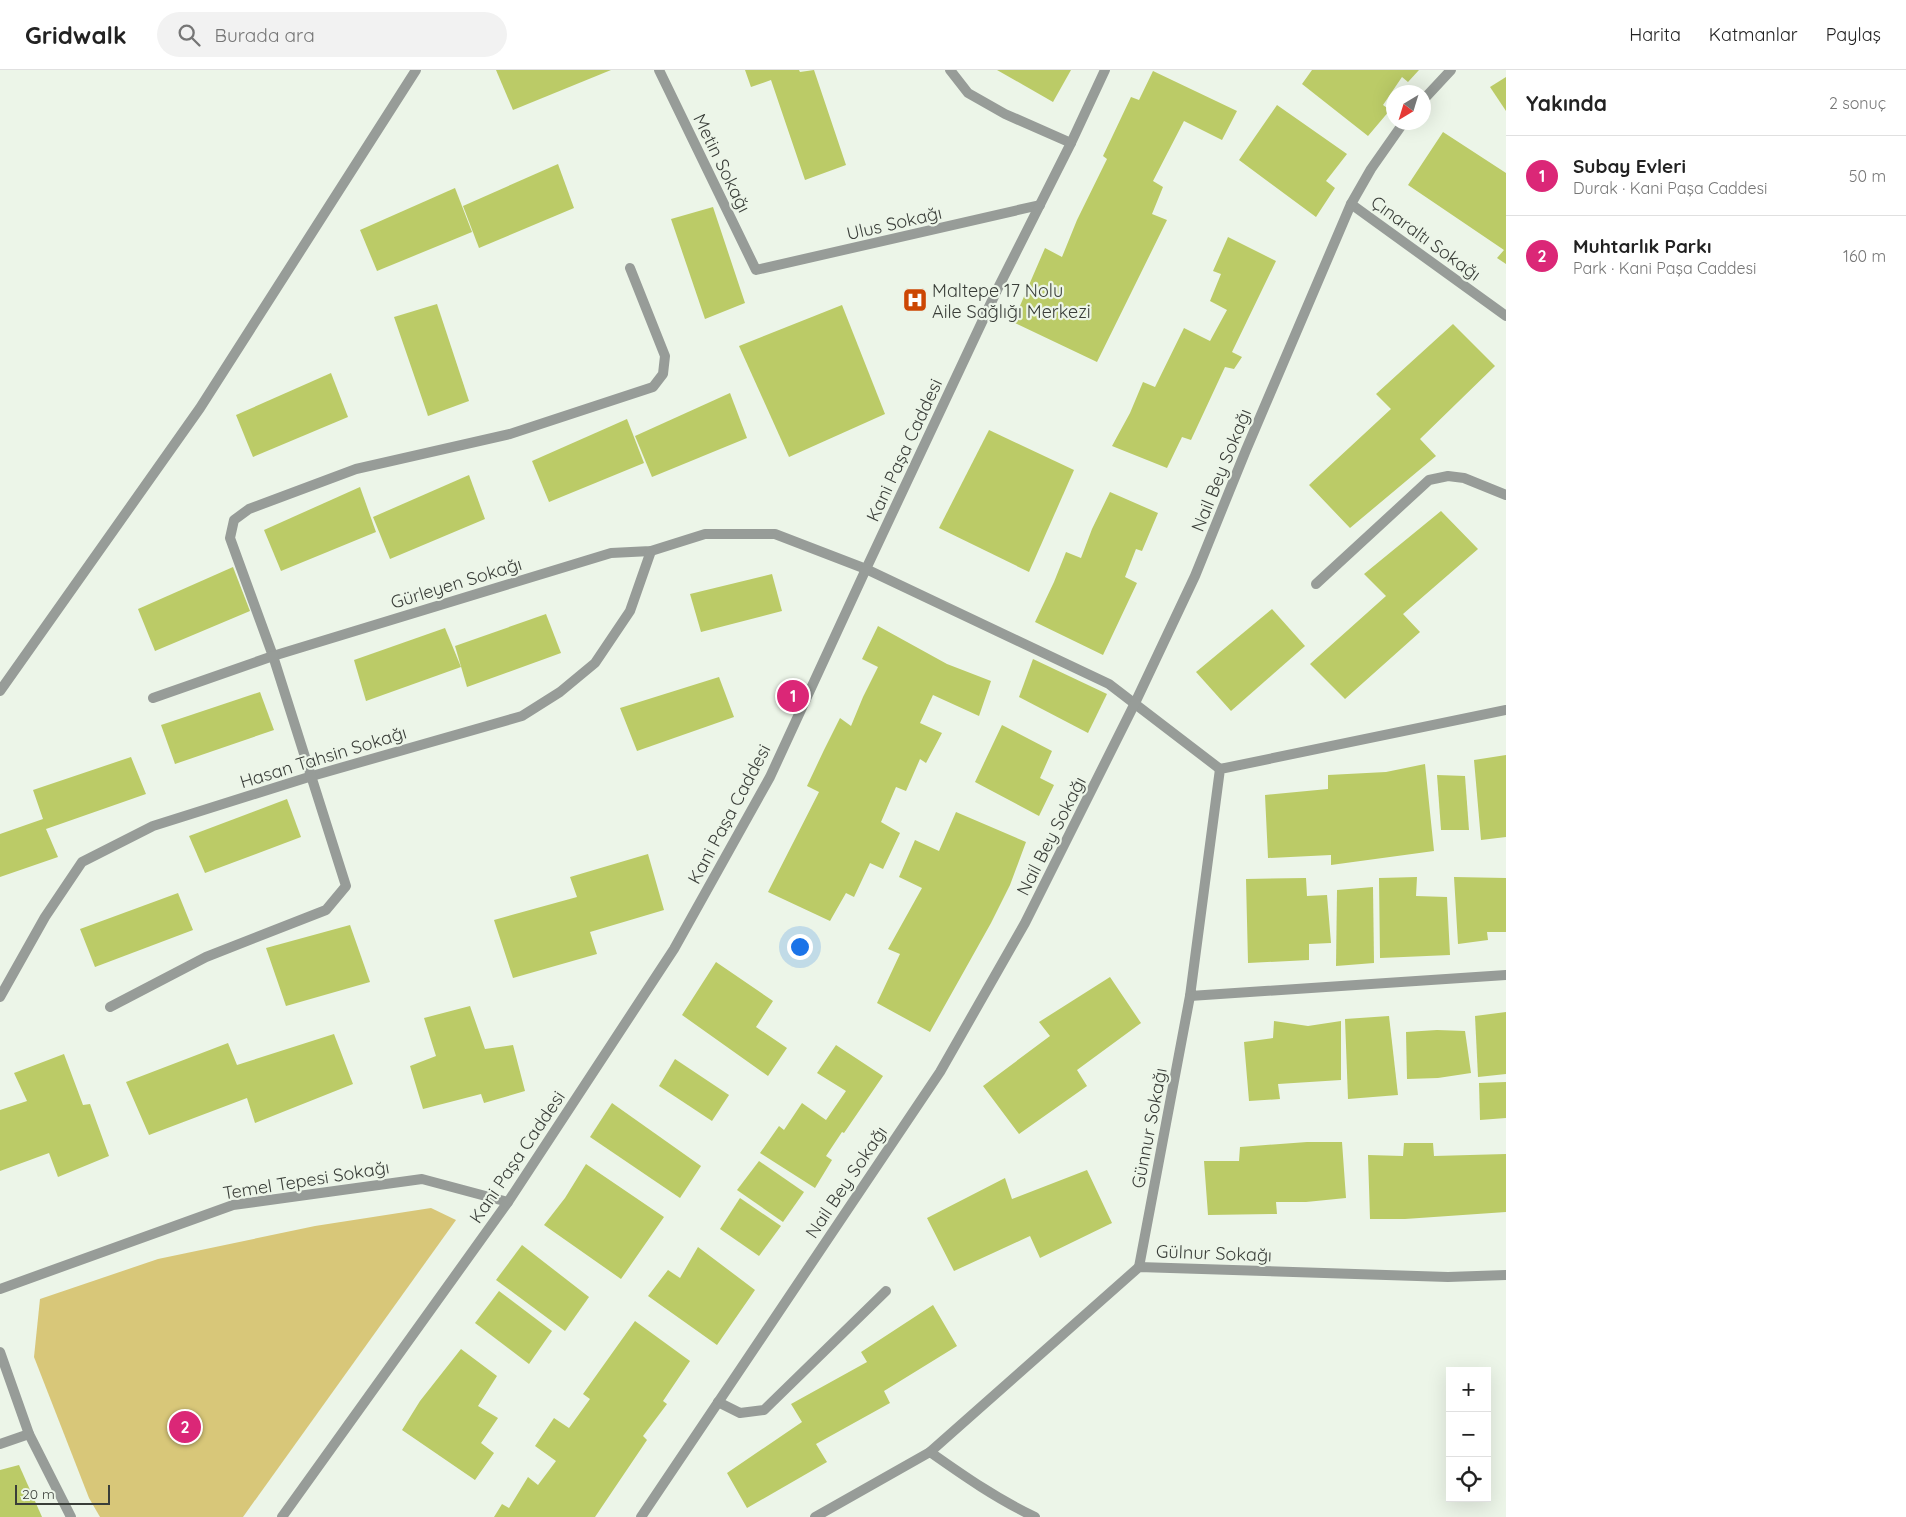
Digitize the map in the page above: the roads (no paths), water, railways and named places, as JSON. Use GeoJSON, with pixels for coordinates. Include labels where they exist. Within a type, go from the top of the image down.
{"type":"FeatureCollection","features":[{"type":"Feature","properties":{"kind":"street"},"geometry":{"type":"LineString","coordinates":[[0,691],[200,408],[416,70]]}},
{"type":"Feature","properties":{"kind":"street","name":"Metin Sokağı"},"geometry":{"type":"LineString","coordinates":[[659,70],[756,270]]}},
{"type":"Feature","properties":{"kind":"street"},"geometry":{"type":"LineString","coordinates":[[950,70],[968,93],[1005,114],[1071,143]]}},
{"type":"Feature","properties":{"kind":"street","name":"Kani Paşa Caddesi"},"geometry":{"type":"LineString","coordinates":[[282,1517],[508,1202],[674,949],[770,778],[997,290],[1071,143],[1105,70]]}},
{"type":"Feature","properties":{"kind":"street"},"geometry":{"type":"LineString","coordinates":[[1431,91],[1450,70]]}},
{"type":"Feature","properties":{"kind":"street","name":"Nail Bey Sokağı"},"geometry":{"type":"LineString","coordinates":[[641,1517],[940,1072],[1025,922],[1136,703],[1195,576],[1246,450],[1351,204],[1371,168],[1398,130]]}},
{"type":"Feature","properties":{"kind":"street","name":"Çınaraltı Sokağı"},"geometry":{"type":"LineString","coordinates":[[1351,204],[1506,316]]}},
{"type":"Feature","properties":{"kind":"street","name":"Ulus Sokağı"},"geometry":{"type":"LineString","coordinates":[[756,270],[1040,205]]}},
{"type":"Feature","properties":{"kind":"street"},"geometry":{"type":"LineString","coordinates":[[110,1007],[206,957],[326,910],[346,886],[274,656],[230,538],[234,520],[248,509],[356,469],[510,434],[653,387],[663,374],[665,356],[630,268]]}},
{"type":"Feature","properties":{"kind":"street"},"geometry":{"type":"LineString","coordinates":[[1316,584],[1429,480],[1448,476],[1464,478],[1506,495]]}},
{"type":"Feature","properties":{"kind":"street","name":"Gürleyen Sokağı"},"geometry":{"type":"LineString","coordinates":[[153,698],[274,656],[610,553],[651,550],[705,534],[775,534],[866,569]]}},
{"type":"Feature","properties":{"kind":"street","name":"Hasan Tahsin Sokağı"},"geometry":{"type":"LineString","coordinates":[[0,997],[44,917],[82,862],[153,826],[312,776],[522,716],[560,692],[595,663],[630,611],[651,550]]}},
{"type":"Feature","properties":{"kind":"street"},"geometry":{"type":"LineString","coordinates":[[866,569],[1109,684],[1220,769],[1506,710]]}},
{"type":"Feature","properties":{"kind":"street","name":"Günnur Sokağı"},"geometry":{"type":"LineString","coordinates":[[1138,1267],[1190,996],[1220,769]]}},
{"type":"Feature","properties":{"kind":"street"},"geometry":{"type":"LineString","coordinates":[[1190,996],[1506,975]]}},
{"type":"Feature","properties":{"kind":"street","name":"Temel Tepesi Sokağı"},"geometry":{"type":"LineString","coordinates":[[0,1289],[233,1205],[422,1179],[508,1202]]}},
{"type":"Feature","properties":{"kind":"street","name":"Gülnur Sokağı"},"geometry":{"type":"LineString","coordinates":[[815,1517],[930,1452],[1138,1267],[1448,1277],[1506,1275]]}},
{"type":"Feature","properties":{"kind":"street"},"geometry":{"type":"LineString","coordinates":[[718,1402],[740,1413],[764,1410],[886,1291]]}},
{"type":"Feature","properties":{"kind":"street"},"geometry":{"type":"LineString","coordinates":[[0,1352],[28,1434],[71,1517]]}},
{"type":"Feature","properties":{"kind":"street"},"geometry":{"type":"LineString","coordinates":[[0,1444],[28,1434]]}},
{"type":"Feature","properties":{"kind":"street"},"geometry":{"type":"LineString","coordinates":[[930,1452],[1005,1503],[1035,1517]]}},
{"type":"Feature","properties":{"kind":"place","name":"Maltepe 17 Nolu Aile Sağlığı Merkezi"},"geometry":{"type":"Point","coordinates":[915,300]}},
{"type":"Feature","properties":{"kind":"place","name":"Subay Evleri"},"geometry":{"type":"Point","coordinates":[793,696]}},
{"type":"Feature","properties":{"kind":"place","name":"Muhtarlık Parkı"},"geometry":{"type":"Point","coordinates":[185,1427]}}]}
